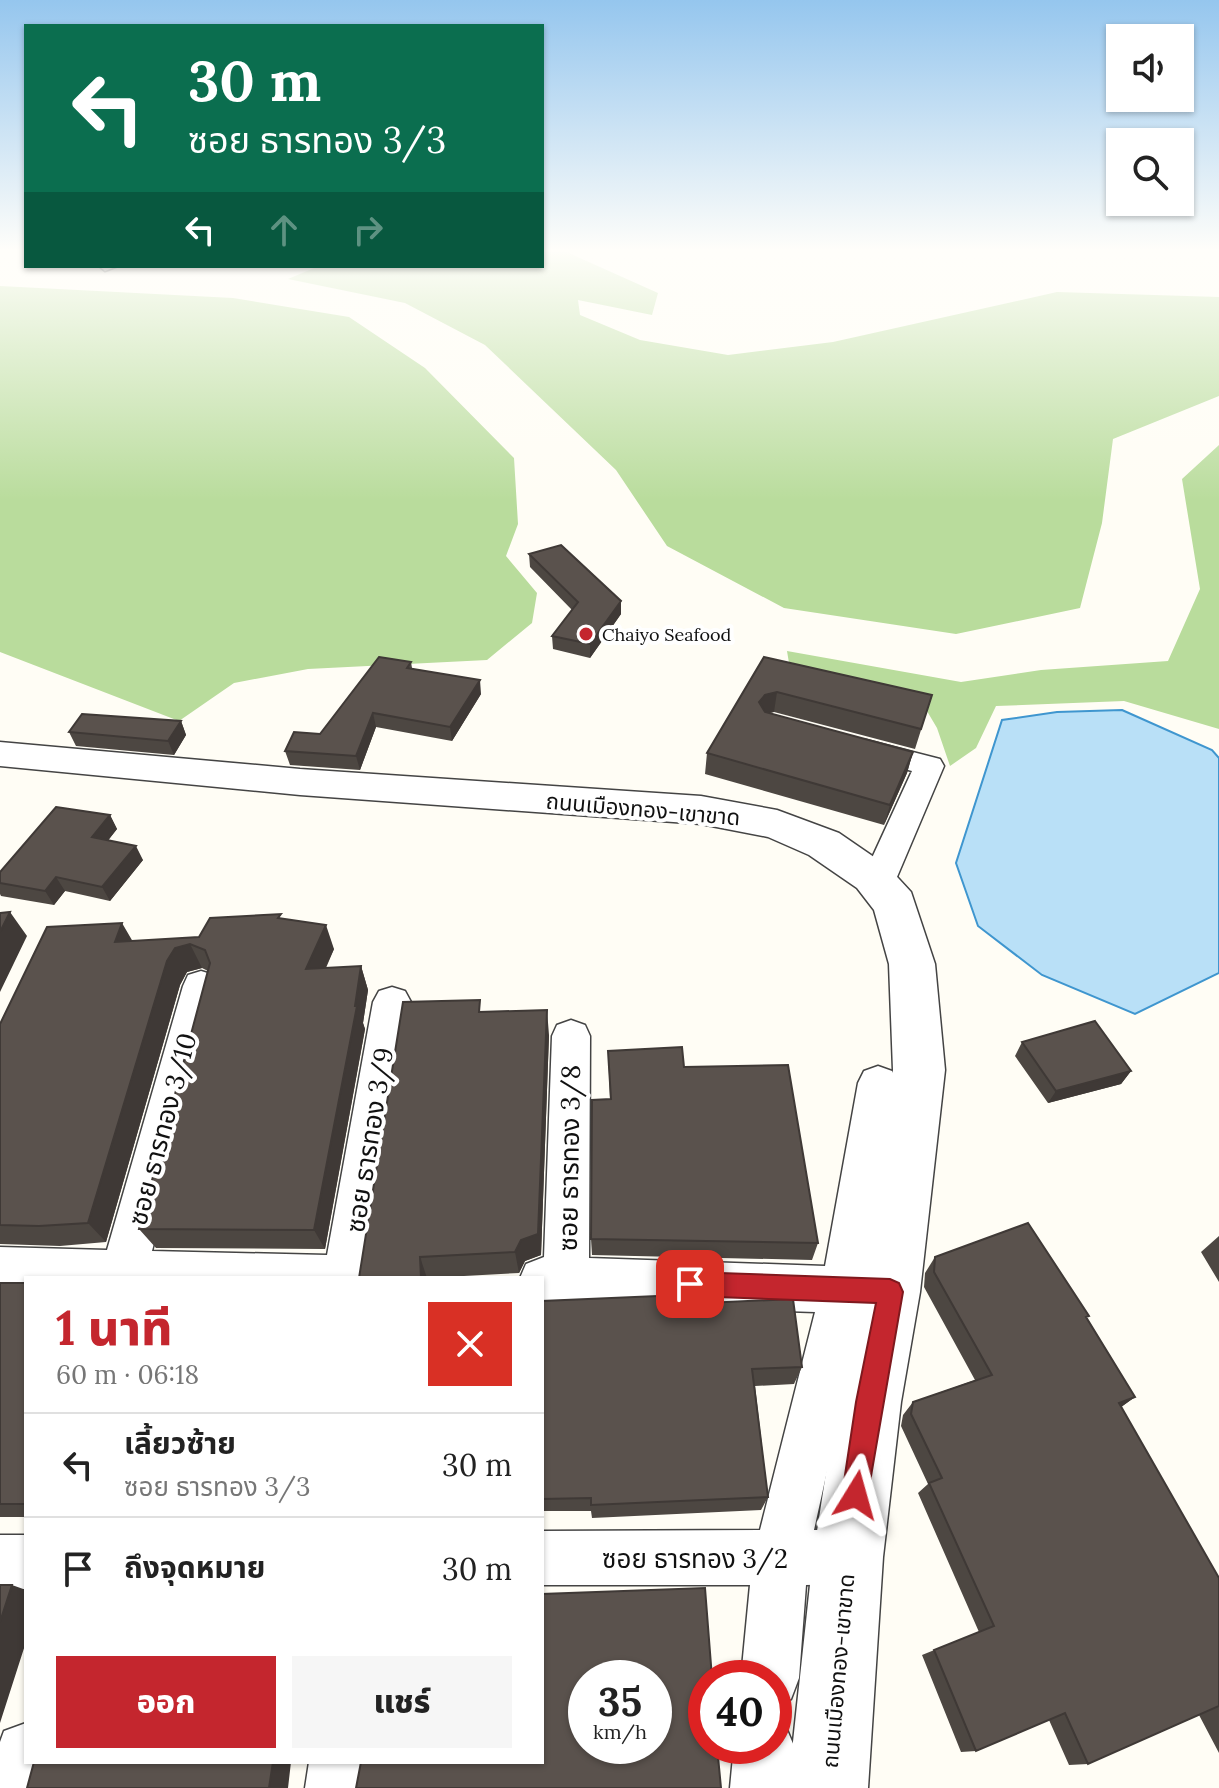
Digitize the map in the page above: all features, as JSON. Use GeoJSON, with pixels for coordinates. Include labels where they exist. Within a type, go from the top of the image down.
{"type":"FeatureCollection","features":[{"type":"Feature","properties":{"kind":"street"},"geometry":{"type":"LineString","coordinates":[[844,743],[929,766],[877,884]]}},
{"type":"Feature","properties":{"kind":"street","name":"ถนนเมืองทอง-เขาขาด"},"geometry":{"type":"LineString","coordinates":[[0,754],[300,782],[701,810],[777,824],[824,844],[877,884],[895,904],[912,964],[919,1070],[900,1198],[867,1290],[869,1402],[848,1557],[828,1788]]}},
{"type":"Feature","properties":{"kind":"street","name":"ซอย ธารทอง 3/10"},"geometry":{"type":"LineString","coordinates":[[123,1273],[201,986]]}},
{"type":"Feature","properties":{"kind":"street","name":"ซอย ธารทอง 3/9"},"geometry":{"type":"LineString","coordinates":[[346,1276],[392,1002]]}},
{"type":"Feature","properties":{"kind":"street","name":"ซอย ธารทอง 3/8"},"geometry":{"type":"LineString","coordinates":[[554,1280],[571,1036]]}},
{"type":"Feature","properties":{"kind":"street"},"geometry":{"type":"LineString","coordinates":[[772,1660],[780,1558],[867,1290],[878,1083]]}},
{"type":"Feature","properties":{"kind":"street"},"geometry":{"type":"LineString","coordinates":[[0,1270],[245,1276]]}},
{"type":"Feature","properties":{"kind":"street"},"geometry":{"type":"LineString","coordinates":[[554,1280],[867,1290]]}},
{"type":"Feature","properties":{"kind":"street","name":"ซอย ธารทอง 3/2"},"geometry":{"type":"LineString","coordinates":[[544,1558],[848,1557]]}},
{"type":"Feature","properties":{"kind":"street"},"geometry":{"type":"LineString","coordinates":[[0,1562],[24,1562]]}},
{"type":"Feature","properties":{"kind":"street"},"geometry":{"type":"LineString","coordinates":[[16,1788],[24,1760]]}},
{"type":"Feature","properties":{"kind":"street"},"geometry":{"type":"LineString","coordinates":[[336,1788],[340,1764]]}},
{"type":"Feature","properties":{"kind":"street"},"geometry":{"type":"LineString","coordinates":[[761,1788],[763,1764]]}},
{"type":"Feature","properties":{"kind":"green space"},"geometry":{"type":"Polygon","coordinates":[[[0,333],[373,333],[425,368],[514,458],[518,524],[506,556],[537,593],[532,623],[487,660],[308,669],[234,683],[179,721],[0,652],[0,333]]]}},
{"type":"Feature","properties":{"kind":"green space"},"geometry":{"type":"Polygon","coordinates":[[[463,333],[624,333],[640,340],[728,355],[833,342],[871,333],[1219,333],[1219,396],[1113,439],[1102,523],[1080,608],[956,634],[784,608],[667,546],[616,470],[485,345],[463,333]]]}},
{"type":"Feature","properties":{"kind":"green space"},"geometry":{"type":"Polygon","coordinates":[[[1219,445],[1219,729],[1124,701],[996,706],[976,748],[950,766],[937,728],[921,701],[791,675],[787,651],[961,682],[1041,670],[1168,661],[1200,589],[1182,479],[1219,445]]]}},
{"type":"Feature","properties":{"kind":"water"},"geometry":{"type":"Polygon","coordinates":[[[1122,710],[1212,750],[1219,758],[1219,973],[1135,1014],[1042,975],[978,926],[956,863],[1002,720],[1057,712],[1122,710]]]}},
{"type":"Feature","properties":{"kind":"building"},"geometry":{"type":"Polygon","coordinates":[[[561,545],[621,601],[590,644],[552,636],[578,602],[529,554],[561,545]]]}},
{"type":"Feature","properties":{"kind":"building"},"geometry":{"type":"Polygon","coordinates":[[[379,657],[411,662],[407,668],[480,680],[450,727],[373,713],[356,756],[285,751],[294,732],[320,734],[379,657]]]}},
{"type":"Feature","properties":{"kind":"building"},"geometry":{"type":"Polygon","coordinates":[[[764,657],[932,695],[921,729],[777,692],[765,695],[759,702],[765,712],[913,752],[890,805],[707,753],[764,657]]]}},
{"type":"Feature","properties":{"kind":"building"},"geometry":{"type":"Polygon","coordinates":[[[82,714],[181,721],[168,741],[69,732],[82,714]]]}},
{"type":"Feature","properties":{"kind":"building"},"geometry":{"type":"Polygon","coordinates":[[[56,807],[110,815],[92,837],[136,846],[102,887],[56,877],[45,891],[0,883],[0,872],[56,807]]]}},
{"type":"Feature","properties":{"kind":"building"},"geometry":{"type":"Polygon","coordinates":[[[10,912],[0,932],[0,913],[10,912]]]}},
{"type":"Feature","properties":{"kind":"building"},"geometry":{"type":"Polygon","coordinates":[[[281,914],[278,918],[326,925],[306,969],[361,966],[357,1006],[314,1230],[139,1229],[210,963],[205,950],[190,944],[175,948],[167,961],[88,1223],[0,1225],[0,1024],[47,927],[122,923],[115,942],[199,937],[210,918],[281,914]]]}},
{"type":"Feature","properties":{"kind":"building"},"geometry":{"type":"Polygon","coordinates":[[[480,1000],[479,1012],[547,1010],[538,1234],[521,1240],[515,1252],[420,1257],[421,1276],[359,1276],[403,1002],[480,1000]]]}},
{"type":"Feature","properties":{"kind":"building"},"geometry":{"type":"Polygon","coordinates":[[[1095,1021],[1131,1071],[1056,1091],[1022,1042],[1095,1021]]]}},
{"type":"Feature","properties":{"kind":"building"},"geometry":{"type":"Polygon","coordinates":[[[682,1047],[684,1067],[788,1065],[818,1243],[591,1239],[592,1100],[611,1099],[608,1051],[682,1047]]]}},
{"type":"Feature","properties":{"kind":"building"},"geometry":{"type":"Polygon","coordinates":[[[1028,1223],[1089,1316],[1086,1317],[1135,1397],[1119,1403],[1219,1578],[1219,1706],[1088,1764],[1065,1713],[976,1751],[934,1650],[994,1626],[929,1483],[942,1478],[911,1414],[913,1402],[992,1375],[934,1272],[935,1257],[1028,1223]]]}},
{"type":"Feature","properties":{"kind":"building"},"geometry":{"type":"Polygon","coordinates":[[[0,1283],[24,1283],[24,1504],[0,1504],[0,1283]]]}},
{"type":"Feature","properties":{"kind":"building"},"geometry":{"type":"Polygon","coordinates":[[[704,1294],[705,1303],[793,1299],[802,1367],[752,1369],[768,1497],[591,1505],[591,1498],[544,1499],[544,1301],[704,1294]]]}},
{"type":"Feature","properties":{"kind":"building"},"geometry":{"type":"Polygon","coordinates":[[[0,1585],[12,1585],[0,1622],[0,1585]]]}},
{"type":"Feature","properties":{"kind":"building"},"geometry":{"type":"Polygon","coordinates":[[[705,1588],[711,1660],[688,1660],[688,1764],[719,1764],[721,1788],[356,1788],[361,1764],[544,1764],[544,1594],[705,1588]]]}},
{"type":"Feature","properties":{"kind":"building"},"geometry":{"type":"Polygon","coordinates":[[[33,1764],[273,1764],[269,1788],[27,1788],[33,1764]]]}},
{"type":"Feature","properties":{"kind":"place","name":"Chaiyo Seafood"},"geometry":{"type":"Point","coordinates":[586,634]}},
{"type":"Feature","properties":{"kind":"route"},"geometry":{"type":"LineString","coordinates":[[690,1284],[890,1292],[869,1402],[856,1495]]}}]}
